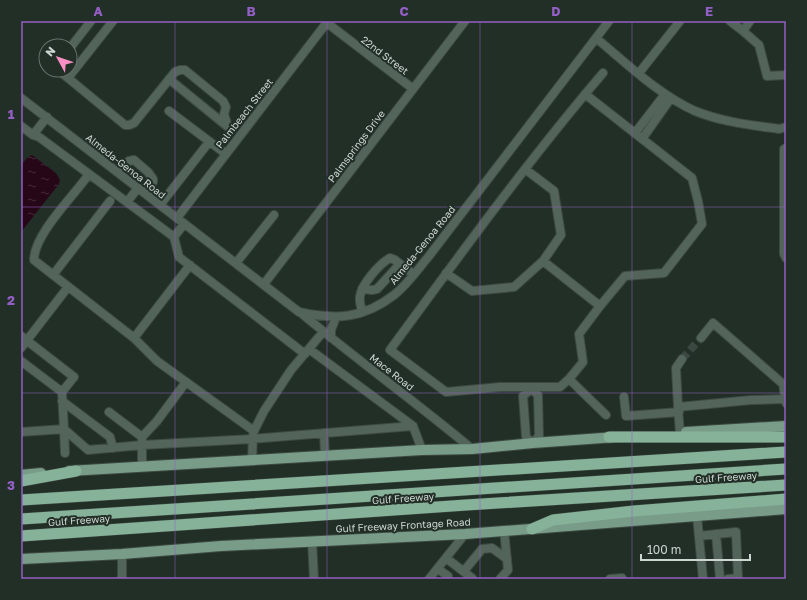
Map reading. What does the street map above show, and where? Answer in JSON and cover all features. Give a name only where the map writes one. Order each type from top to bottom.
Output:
[{"type":"highway","points":[[609,437],[786,437]]},
{"type":"highway","points":[[21,500],[786,452]]},
{"type":"highway","name":"Gulf Freeway","points":[[21,518],[786,469]]},
{"type":"highway","points":[[21,481],[76,471]]},
{"type":"highway","name":"Gulf Freeway","points":[[21,536],[466,505],[786,485]]},
{"type":"highway","points":[[532,528],[553,520],[634,511],[786,499]]},
{"type":"main road","points":[[21,474],[422,450],[472,449],[609,437],[786,426]]},
{"type":"main road","name":"Gulf Freeway Frontage Road","points":[[21,559],[122,554],[221,546],[465,534],[786,509]]},
{"type":"street","points":[[77,38],[90,21]]},
{"type":"street","points":[[78,65],[113,21]]},
{"type":"street","name":"Palmsprings Drive","points":[[264,284],[412,88],[465,21]]},
{"type":"street","name":"Almeda-Genoa Road","points":[[21,99],[299,312],[319,316],[336,317],[362,312],[378,306],[395,294],[429,256],[610,21]]},
{"type":"street","points":[[639,73],[680,21]]},
{"type":"street","points":[[730,21],[759,46],[767,76],[786,75]]},
{"type":"street","points":[[743,31],[750,21]]},
{"type":"street","name":"22nd Street","points":[[328,22],[412,88]]},
{"type":"street","name":"Palmbeach Street","points":[[177,218],[328,22]]},
{"type":"street","points":[[596,38],[668,96],[695,111],[735,123],[779,129],[786,127]]},
{"type":"street","points":[[68,78],[126,125],[134,123],[175,72],[185,70],[223,101],[226,107],[224,114],[228,127]]},
{"type":"street","points":[[585,94],[692,178],[702,224],[664,273],[625,276],[579,334],[583,362],[569,380],[560,388],[500,387],[446,392],[390,350],[525,169],[585,94],[603,73]]},
{"type":"street","points":[[169,79],[239,137]]},
{"type":"street","points":[[635,133],[668,96]]},
{"type":"street","points":[[642,139],[668,96]]},
{"type":"street","points":[[169,111],[226,154]]},
{"type":"street","points":[[33,134],[47,118]]},
{"type":"street","points":[[21,126],[39,137],[174,237],[179,257],[307,352],[413,426],[422,450]]},
{"type":"street","points":[[160,205],[209,142]]},
{"type":"street","points":[[786,148],[784,149],[784,254],[786,258]]},
{"type":"street","points":[[117,172],[129,161],[134,160],[148,172],[153,179],[153,182],[127,202]]},
{"type":"street","points":[[446,273],[472,291],[514,287],[543,261],[561,235],[554,191],[525,169]]},
{"type":"street","points":[[89,174],[44,231],[37,245],[34,260],[134,338],[157,361],[253,435]]},
{"type":"street","points":[[53,275],[110,202]]},
{"type":"street","points":[[236,263],[274,215]]},
{"type":"street","points":[[174,237],[184,224]]},
{"type":"street","points":[[362,312],[359,298],[362,289],[382,263],[390,258],[413,274]]},
{"type":"street","points":[[543,261],[600,306]]},
{"type":"street","points":[[362,289],[377,289],[400,264]]},
{"type":"street","points":[[134,338],[190,265]]},
{"type":"street","points":[[21,348],[24,338],[68,287]]},
{"type":"street","name":"Mace Road","points":[[299,312],[472,449]]},
{"type":"street","points":[[331,338],[331,330],[336,317]]},
{"type":"street","points":[[701,338],[713,323],[783,384],[786,403]]},
{"type":"street","points":[[252,460],[253,435],[264,411],[291,370],[323,332]]},
{"type":"street","points":[[24,338],[74,377],[62,397],[65,453]]},
{"type":"street","points":[[680,433],[676,368],[682,359]]},
{"type":"street","points":[[21,361],[110,437],[113,448]]},
{"type":"street","points":[[569,380],[606,415]]},
{"type":"street","points":[[142,467],[142,441],[186,382]]},
{"type":"street","points":[[531,388],[538,395],[539,436],[534,443],[526,437],[524,416],[523,396],[531,388]]},
{"type":"street","points":[[624,397],[626,416],[751,400],[786,399]]},
{"type":"street","points":[[108,412],[142,441]]},
{"type":"street","points":[[21,432],[64,429],[88,450],[113,448],[142,441],[324,433],[413,426]]},
{"type":"street","points":[[324,433],[325,456]]},
{"type":"street","points":[[697,516],[703,579]]},
{"type":"street","points":[[500,579],[508,570],[504,530]]},
{"type":"street","points":[[699,536],[736,532],[738,578],[728,579]]},
{"type":"street","points":[[429,579],[465,534]]},
{"type":"street","points":[[716,534],[720,579]]},
{"type":"street","points":[[312,541],[314,579]]},
{"type":"street","points":[[464,571],[482,549],[492,548],[507,559]]},
{"type":"street","points":[[122,554],[122,579]]},
{"type":"street","points":[[446,558],[472,578]]},
{"type":"street","points":[[438,569],[448,576]]},
{"type":"street","points":[[610,579],[622,578]]},
{"type":"water","points":[[32,155],[56,173],[60,180],[59,184],[21,232],[21,165],[28,157]]},
{"type":"tunnel","points":[[682,359],[701,338]]}]
